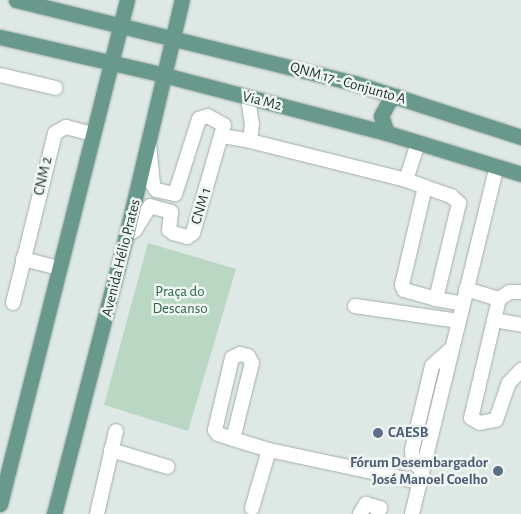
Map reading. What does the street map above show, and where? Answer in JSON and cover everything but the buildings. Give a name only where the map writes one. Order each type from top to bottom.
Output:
[{"type":"main road","points":[[16,0],[174,37]]},
{"type":"main road","points":[[0,504],[4,464],[60,268],[126,0]]},
{"type":"main road","name":"Avenida Hélio Prates","points":[[54,514],[149,144],[182,0]]},
{"type":"main road","name":"Via M2","points":[[0,37],[164,75],[387,133],[521,174]]},
{"type":"main road","name":"QNM 17 - Conjunto A","points":[[174,37],[397,96],[521,137]]},
{"type":"main road","points":[[387,133],[381,116],[389,101],[397,96]]},
{"type":"street","points":[[0,75],[56,88]]},
{"type":"street","points":[[248,97],[252,109],[250,141]]},
{"type":"street","name":"CNM 1","points":[[126,236],[135,230],[150,206],[171,212],[169,230],[182,236],[191,235],[223,136],[224,125],[218,118],[208,116],[199,119],[175,194],[156,190],[153,185],[149,144]]},
{"type":"street","name":"CNM 2","points":[[13,303],[55,133],[66,127],[93,134]]},
{"type":"street","points":[[223,136],[406,180],[451,196],[459,202],[460,208],[436,299]]},
{"type":"street","points":[[406,180],[418,143]]},
{"type":"street","points":[[412,514],[497,166]]},
{"type":"street","points":[[425,187],[402,285],[404,290],[463,304]]},
{"type":"street","points":[[171,212],[175,194]]},
{"type":"street","points":[[23,259],[60,268]]},
{"type":"street","points":[[466,289],[499,299]]},
{"type":"street","points":[[521,292],[510,292],[499,299],[470,418],[480,423],[496,420],[509,383],[521,370]]},
{"type":"street","points":[[355,306],[459,321]]},
{"type":"street","points":[[494,320],[521,325]]},
{"type":"street","points":[[233,439],[252,364],[248,356],[240,354],[232,358],[215,430],[233,439],[269,450],[420,477]]},
{"type":"street","points":[[97,514],[116,431]]},
{"type":"street","points":[[111,450],[168,467]]},
{"type":"street","points":[[252,508],[269,450]]},
{"type":"street","points":[[360,514],[364,504],[379,511]]},
{"type":"green space","name":"Praça do Descanso","points":[[148,243],[236,269],[188,431],[104,405]]},
{"type":"place","name":"CAESB","points":[[378,433]]},
{"type":"place","name":"Fórum Desembargador José Manoel Coelho","points":[[498,471]]}]
